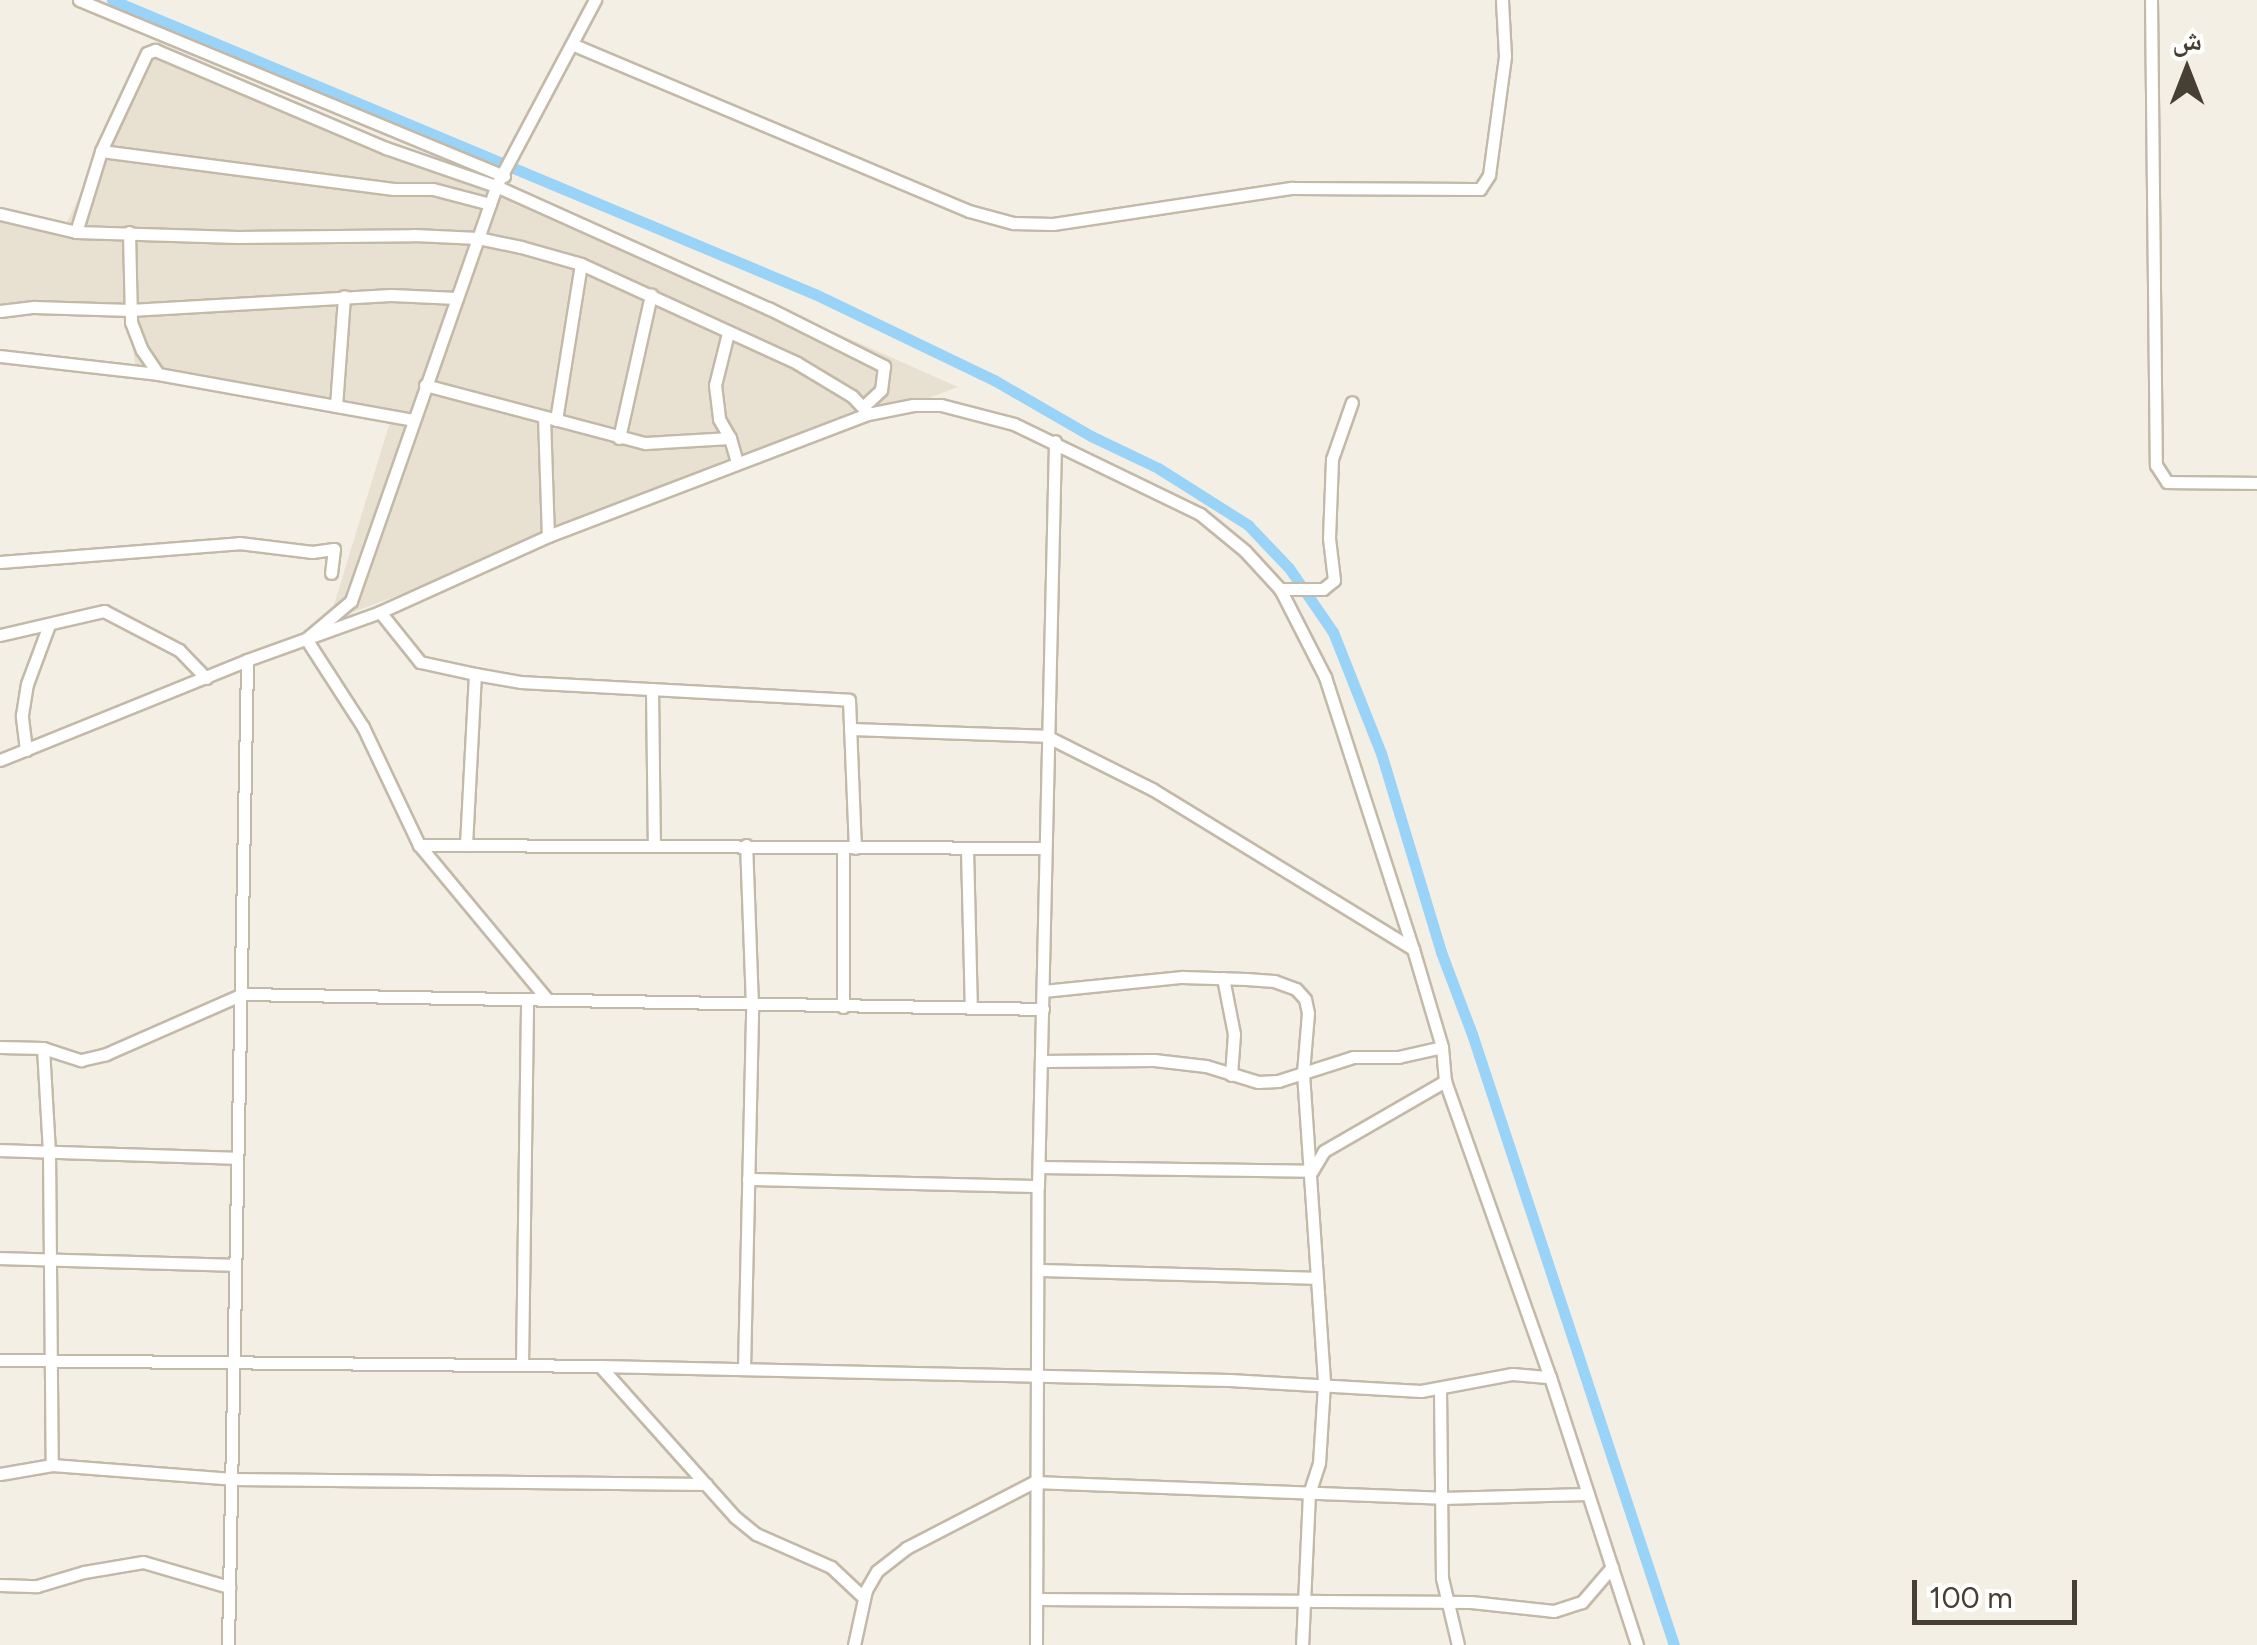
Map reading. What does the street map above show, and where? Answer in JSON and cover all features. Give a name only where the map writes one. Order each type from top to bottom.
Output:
[{"type":"street","points":[[79,0],[500,181],[884,366],[882,390],[866,410]]},
{"type":"street","points":[[306,639],[351,601],[490,204],[595,0]]},
{"type":"street","points":[[574,44],[969,211],[1013,223],[1053,224],[1292,188],[1480,190],[1490,175],[1506,56],[1502,0]]},
{"type":"street","points":[[2151,0],[2156,466],[2167,482],[2257,483]]},
{"type":"street","points":[[76,232],[102,150],[147,54],[155,50],[386,148],[500,181]]},
{"type":"street","points":[[102,150],[394,190],[433,190],[490,204]]},
{"type":"street","points":[[0,214],[76,232],[478,238],[581,264],[651,295],[797,363],[866,410]]},
{"type":"street","points":[[129,232],[134,334],[158,374]]},
{"type":"street","points":[[548,536],[550,418],[581,264]]},
{"type":"street","points":[[619,438],[651,295]]},
{"type":"street","points":[[0,311],[34,307],[130,310],[344,296],[457,298]]},
{"type":"street","points":[[336,406],[344,296]]},
{"type":"street","points":[[728,332],[715,386],[718,419],[730,438],[737,463]]},
{"type":"street","points":[[0,356],[158,374],[413,420]]},
{"type":"street","points":[[425,386],[619,438],[668,444],[730,438]]},
{"type":"street","points":[[1280,590],[1323,588],[1334,580],[1329,538],[1332,459],[1352,402]]},
{"type":"street","points":[[0,760],[247,660],[380,612],[548,536],[866,410],[941,406],[1014,424],[1200,514],[1245,550],[1280,590],[1326,677],[1413,949],[1442,1048],[1445,1080],[1550,1376],[1636,1645]]},
{"type":"street","points":[[1036,1645],[1038,1186],[1055,441]]},
{"type":"street","points":[[0,562],[238,543],[312,552],[334,550],[331,572]]},
{"type":"street","points":[[380,612],[420,662],[474,674],[521,682],[849,700],[844,1006]]},
{"type":"street","points":[[0,636],[92,613],[115,614],[179,650],[206,678]]},
{"type":"street","points":[[26,750],[22,714],[27,684],[49,626]]},
{"type":"street","points":[[306,639],[363,728],[419,845],[547,999]]},
{"type":"street","points":[[228,1645],[247,660]]},
{"type":"street","points":[[466,845],[474,674]]},
{"type":"street","points":[[652,689],[654,844]]},
{"type":"street","points":[[850,729],[1046,736],[1152,789],[1413,949]]},
{"type":"street","points":[[419,845],[1044,848]]},
{"type":"street","points":[[744,1369],[752,1006],[746,845]]},
{"type":"street","points":[[966,849],[971,1008]]},
{"type":"street","points":[[1043,990],[1223,978],[1274,980],[1296,988],[1305,999],[1308,1013],[1303,1072],[1324,1384],[1319,1463],[1309,1494],[1302,1645]]},
{"type":"street","points":[[1223,978],[1234,1034],[1231,1075]]},
{"type":"street","points":[[0,1047],[43,1048],[81,1060],[106,1054],[242,994],[752,1006],[1043,1008]]},
{"type":"street","points":[[522,1365],[527,999]]},
{"type":"street","points":[[43,1048],[52,1465]]},
{"type":"street","points":[[1042,1060],[1154,1060],[1278,1081],[1353,1057],[1398,1057],[1442,1048]]},
{"type":"street","points":[[1312,1171],[1324,1150],[1445,1080]]},
{"type":"street","points":[[0,1150],[236,1158]]},
{"type":"street","points":[[1039,1168],[1312,1171]]},
{"type":"street","points":[[748,1180],[1038,1186]]},
{"type":"street","points":[[0,1258],[234,1265]]},
{"type":"street","points":[[1038,1270],[1316,1278]]},
{"type":"street","points":[[0,1360],[600,1366],[1440,1388],[1512,1374],[1550,1376]]},
{"type":"street","points":[[600,1366],[756,1534],[832,1567],[864,1598]]},
{"type":"street","points":[[1440,1388],[1442,1578],[1458,1645]]},
{"type":"street","points":[[0,1474],[52,1465],[232,1478],[706,1484]]},
{"type":"street","points":[[854,1645],[864,1598],[877,1571],[906,1548],[1034,1482],[1442,1498],[1588,1494]]},
{"type":"street","points":[[0,1585],[37,1586],[84,1572],[144,1562],[229,1587]]},
{"type":"street","points":[[1037,1599],[1306,1598],[1568,1608],[1582,1602],[1612,1567]]},
{"type":"shaded area","points":[[149,51],[503,185],[958,387],[329,621],[394,409],[136,370],[127,310],[0,314],[0,212],[60,237]]},
{"type":"waterway","points":[[112,0],[815,294],[994,380],[1091,436],[1158,468],[1248,525],[1289,568],[1333,632],[1381,753],[1441,952],[1472,1034],[1674,1645]]}]
